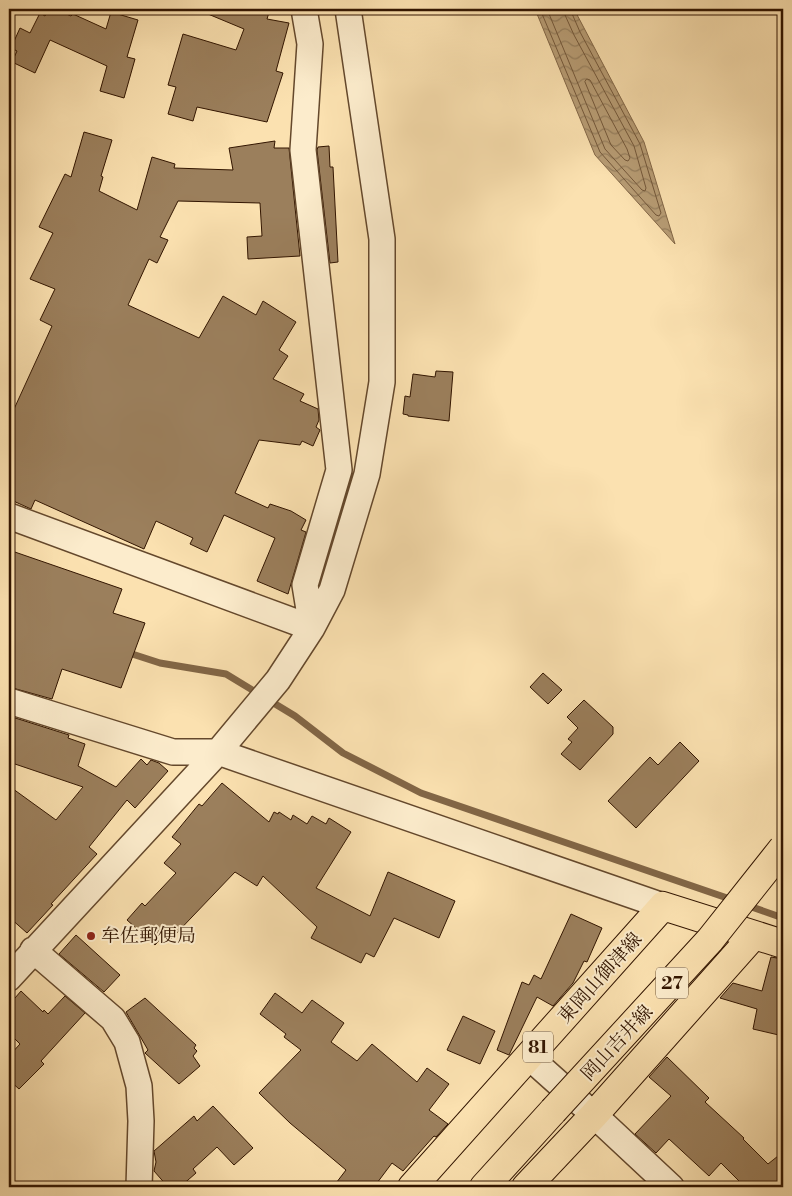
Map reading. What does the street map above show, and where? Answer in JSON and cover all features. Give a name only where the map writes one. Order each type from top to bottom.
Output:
[{"type":"main road","name":"岡山吉井線","points":[[484,1187],[710,940],[783,848]]},
{"type":"main road","points":[[663,906],[783,944]]},
{"type":"main road","name":"東岡山御津線","points":[[412,1187],[663,906]]},
{"type":"main road","points":[[526,1187],[594,1115],[754,935]]},
{"type":"street","points":[[304,9],[310,44],[303,150],[339,470],[305,585],[312,628]]},
{"type":"street","points":[[9,978],[237,730],[278,680],[312,628],[332,590],[367,474],[382,382],[382,239],[348,9]]},
{"type":"street","points":[[9,516],[312,628]]},
{"type":"street","points":[[9,700],[173,752],[218,752],[663,906]]},
{"type":"street","points":[[33,950],[112,1019],[127,1042],[139,1086],[141,1121],[139,1187]]},
{"type":"street","points":[[529,1057],[672,1187]]},
{"type":"water","points":[[535,9],[574,9],[644,142],[675,244],[595,155]]},
{"type":"building","points":[[49,9],[55,9],[71,16],[73,14],[106,29],[111,12],[138,20],[127,57],[135,59],[124,98],[100,91],[107,66],[50,40],[35,73],[12,62],[17,51],[11,48],[20,28],[30,33],[40,13],[45,16]]},
{"type":"building","points":[[196,9],[270,9],[267,19],[289,23],[276,71],[283,73],[267,122],[197,107],[193,121],[168,114],[176,87],[168,85],[183,34],[236,50],[244,29]]},
{"type":"building","points":[[84,132],[112,140],[101,176],[103,177],[99,191],[137,210],[152,157],[175,164],[174,168],[233,170],[229,148],[275,141],[274,148],[289,148],[300,256],[248,259],[247,237],[262,236],[260,203],[178,201],[160,237],[168,240],[157,263],[149,259],[128,305],[199,338],[223,296],[256,315],[263,301],[296,322],[279,350],[288,356],[273,379],[304,394],[300,401],[318,409],[319,420],[316,427],[320,430],[313,446],[302,441],[300,445],[259,440],[235,493],[268,508],[270,504],[291,511],[306,520],[301,530],[306,532],[288,594],[257,581],[275,538],[224,515],[207,552],[190,544],[193,538],[156,521],[144,549],[35,500],[31,509],[9,499],[9,420],[52,326],[40,320],[55,289],[30,279],[53,233],[39,227],[65,174],[71,177]]},
{"type":"building","points":[[329,146],[330,167],[333,167],[338,262],[330,263],[317,150],[318,147]]},
{"type":"building","points":[[436,371],[453,372],[449,421],[403,414],[405,396],[410,397],[413,374],[435,377]]},
{"type":"building","points":[[9,550],[122,589],[113,613],[145,623],[121,688],[62,669],[52,699],[9,687]]},
{"type":"building","points":[[543,673],[562,690],[548,704],[530,687]]},
{"type":"building","points":[[584,700],[613,727],[613,734],[580,770],[561,754],[572,742],[568,739],[578,728],[567,717]]},
{"type":"building","points":[[9,716],[69,735],[68,738],[85,744],[78,766],[116,787],[141,759],[147,765],[151,760],[159,763],[168,771],[135,808],[127,800],[89,847],[97,854],[27,933],[9,917],[9,786],[56,820],[83,787],[9,762]]},
{"type":"building","points":[[680,742],[699,761],[636,828],[608,801],[650,757],[658,765]]},
{"type":"building","points":[[222,783],[269,822],[274,812],[278,814],[279,812],[291,820],[293,815],[307,824],[312,816],[326,824],[329,818],[351,832],[316,888],[370,916],[388,872],[455,901],[439,938],[394,918],[374,957],[366,953],[361,963],[311,938],[317,927],[263,876],[257,886],[235,872],[170,940],[164,935],[155,945],[127,920],[142,903],[145,906],[176,873],[164,863],[181,844],[172,837],[199,804],[202,806]]},
{"type":"building","points":[[571,914],[602,928],[587,962],[584,961],[573,983],[553,1006],[537,997],[509,1055],[497,1050],[522,982],[529,985],[534,975],[541,979]]},
{"type":"building","points":[[76,935],[120,975],[104,992],[59,954]]},
{"type":"building","points":[[771,957],[783,959],[783,1036],[753,1029],[757,1009],[720,998],[733,983],[762,991]]},
{"type":"building","points":[[21,991],[43,1012],[44,1010],[48,1014],[65,996],[85,1013],[41,1061],[44,1064],[19,1089],[9,1080],[9,1056],[20,1044],[9,1033],[9,1005]]},
{"type":"building","points":[[275,993],[302,1013],[312,1000],[344,1023],[331,1042],[357,1061],[372,1044],[417,1082],[427,1068],[449,1084],[429,1110],[448,1124],[436,1137],[434,1136],[403,1171],[392,1163],[374,1187],[333,1187],[346,1170],[290,1123],[259,1093],[301,1050],[284,1037],[286,1034],[260,1014]]},
{"type":"building","points":[[145,998],[196,1045],[194,1048],[197,1051],[193,1056],[200,1066],[179,1084],[145,1053],[148,1050],[126,1012]]},
{"type":"building","points":[[463,1016],[495,1031],[480,1064],[447,1050]]},
{"type":"building","points":[[667,1057],[709,1098],[705,1102],[744,1138],[768,1164],[783,1152],[783,1177],[773,1187],[745,1187],[721,1163],[709,1176],[669,1139],[656,1153],[635,1134],[671,1096],[649,1077]]},
{"type":"building","points":[[213,1106],[253,1148],[234,1165],[217,1147],[193,1169],[196,1173],[180,1187],[168,1187],[154,1171],[156,1162],[154,1151],[194,1116],[197,1121]]},
{"type":"waterway","points":[[126,652],[160,663],[226,674],[295,716],[343,753],[421,793],[733,900]]},
{"type":"waterway","points":[[746,905],[783,918]]},
{"type":"place","name":"牟佐郵便局","points":[[91,936]]}]
